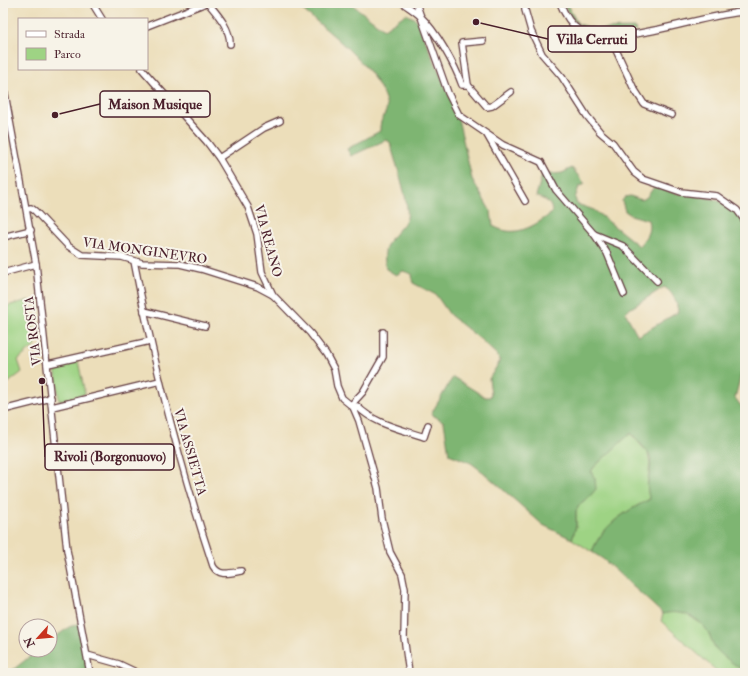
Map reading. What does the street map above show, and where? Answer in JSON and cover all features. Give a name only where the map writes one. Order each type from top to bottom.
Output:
[{"type":"street","points":[[92,3],[101,18]]},
{"type":"street","points":[[148,26],[207,3],[225,25],[230,35],[230,44]]},
{"type":"street","points":[[402,3],[420,16],[457,69],[462,85],[468,85]]},
{"type":"street","points":[[416,3],[448,93],[459,114],[503,145],[541,162],[556,190],[594,234],[608,253],[624,294]]},
{"type":"street","points":[[526,3],[525,10],[531,30],[542,54],[562,77],[587,116],[600,132],[613,142],[634,172],[643,179],[681,192],[717,196],[737,210],[745,221]]},
{"type":"street","points":[[560,3],[571,23],[580,30],[610,37],[650,31],[745,12]]},
{"type":"street","points":[[610,37],[633,87],[644,104],[672,115]]},
{"type":"street","points":[[483,41],[462,43],[468,85],[487,107],[492,106],[511,92]]},
{"type":"street","name":"VIA REANO","points":[[143,70],[207,142],[248,207],[257,234],[262,272],[273,295],[310,333],[326,354],[334,369],[337,386],[342,398],[352,406],[357,406],[364,414],[379,422],[424,437],[428,425]]},
{"type":"street","name":"VIA ROSTA","points":[[3,83],[36,264],[67,550],[90,673]]},
{"type":"street","points":[[218,158],[264,128],[280,121]]},
{"type":"street","points":[[485,133],[525,201]]},
{"type":"street","name":"VIA MONGINEVRO","points":[[27,209],[31,208],[35,210],[77,252],[87,256],[122,257],[142,263],[180,264],[258,287],[273,295]]},
{"type":"street","points":[[3,237],[30,230]]},
{"type":"street","points":[[594,234],[623,246],[656,281]]},
{"type":"street","name":"VIA ASSIETTA","points":[[134,261],[150,341],[160,381],[182,463],[213,566],[216,572],[222,574],[241,571]]},
{"type":"street","points":[[3,273],[36,264]]},
{"type":"street","points":[[144,311],[205,326]]},
{"type":"street","points":[[384,332],[383,357],[363,392],[352,406],[359,421],[378,488],[382,519],[390,552],[402,574],[405,589],[404,637],[409,673]]},
{"type":"street","points":[[48,364],[150,341]]},
{"type":"street","points":[[52,407],[160,381]]},
{"type":"street","points":[[3,410],[51,398]]},
{"type":"street","points":[[87,655],[119,664],[138,673]]},
{"type":"green space","points":[[294,3],[350,3],[384,29],[406,14],[416,19],[457,114],[472,179],[491,212],[493,226],[501,230],[517,231],[524,229],[552,213],[551,206],[545,200],[536,196],[542,175],[562,173],[572,168],[585,184],[579,187],[575,198],[577,204],[594,210],[639,246],[646,237],[649,228],[648,220],[631,215],[625,211],[622,201],[625,197],[630,196],[642,200],[647,197],[654,187],[674,193],[718,200],[731,209],[745,225],[745,371],[742,371],[735,398],[745,411],[745,672],[716,649],[708,632],[700,622],[694,618],[682,614],[663,614],[603,559],[592,552],[602,534],[615,520],[650,499],[647,488],[651,464],[650,458],[646,450],[631,433],[594,467],[591,472],[595,479],[596,489],[580,504],[576,511],[576,526],[572,539],[543,525],[471,463],[449,454],[444,422],[431,414],[453,377],[485,397],[490,397],[489,379],[500,361],[497,355],[480,339],[450,315],[436,295],[413,283],[412,274],[403,271],[396,275],[386,269],[385,251],[387,246],[407,218],[404,191],[390,142],[386,140],[351,156],[347,149],[380,131],[381,122],[387,107],[386,103],[381,90],[361,62],[348,48]],"holes":[[[664,287],[674,298],[678,312],[638,336],[625,312]]]},
{"type":"green space","points":[[563,3],[566,3],[577,23],[570,15]]},
{"type":"green space","points":[[578,24],[597,29],[635,28],[636,31],[612,33],[601,33],[584,29]]},
{"type":"green space","points":[[29,300],[36,345],[18,360],[22,372],[3,387],[3,307]]},
{"type":"green space","points":[[78,361],[85,394],[59,401],[55,366]]},
{"type":"green space","points":[[630,433],[648,453],[650,464],[648,480],[650,499],[615,520],[602,534],[592,552],[572,539],[576,526],[576,511],[580,504],[591,495],[595,479],[591,472],[594,467]]},
{"type":"green space","points":[[672,611],[687,614],[700,623],[708,631],[715,648],[745,673],[719,673],[661,621],[663,614]]},
{"type":"green space","points":[[81,623],[88,673],[9,673],[28,658],[58,658],[58,635],[69,627]]},
{"type":"place","name":"Villa Cerruti","points":[[476,22]]},
{"type":"place","name":"Maison Musique","points":[[55,115]]},
{"type":"place","name":"Rivoli (Borgonuovo)","points":[[42,381]]}]
